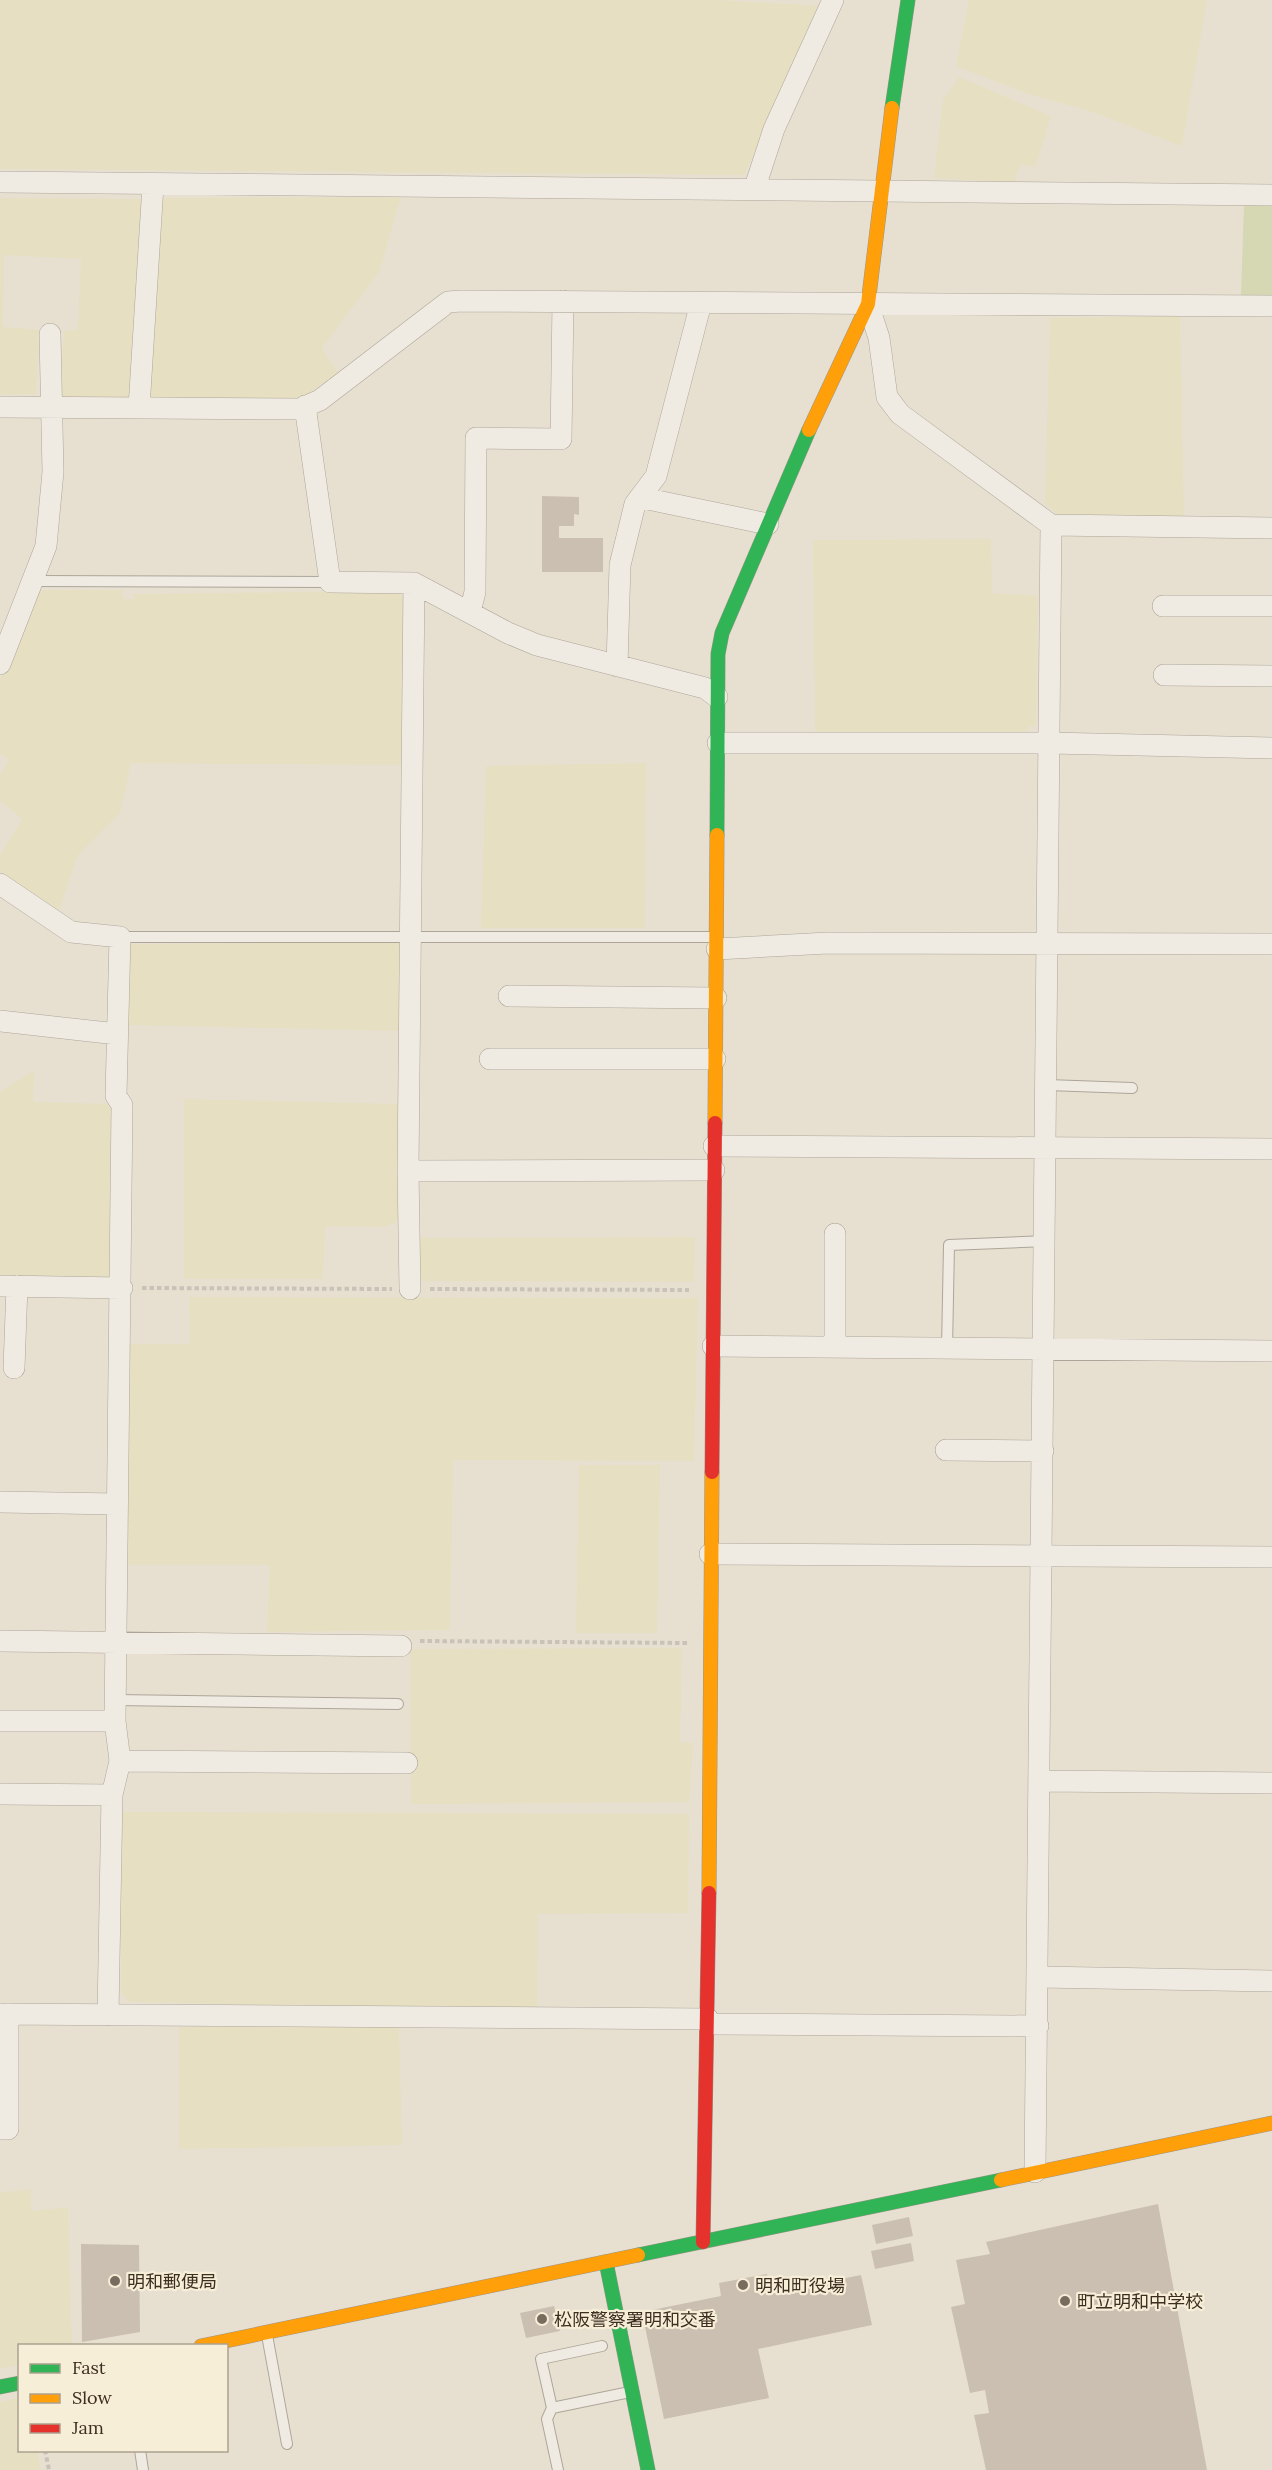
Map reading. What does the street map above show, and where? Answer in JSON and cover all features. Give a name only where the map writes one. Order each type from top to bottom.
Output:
[{"type":"street","points":[[754,190],[774,129],[833,0]]},
{"type":"street","points":[[703,2242],[708,2021],[718,654],[722,633],[768,524],[826,391],[868,304],[874,269],[880,190],[908,0]]},
{"type":"street","points":[[0,182],[1272,195]]},
{"type":"street","points":[[139,408],[153,185]]},
{"type":"street","points":[[470,612],[475,592],[476,438],[561,439],[563,301]]},
{"type":"street","points":[[0,406],[300,409],[320,400],[448,302],[1272,306]]},
{"type":"street","points":[[617,666],[620,565],[635,504],[643,498],[656,476],[701,303]]},
{"type":"street","points":[[868,304],[879,338],[887,397],[900,414],[1052,525],[1272,528]]},
{"type":"street","points":[[0,664],[46,546],[53,472],[50,334]]},
{"type":"street","points":[[306,406],[330,582],[414,583],[537,645],[705,688],[717,697]]},
{"type":"street","points":[[643,498],[768,524]]},
{"type":"street","points":[[1035,2172],[1041,1781],[1052,525]]},
{"type":"street","points":[[410,1289],[408,1171],[414,583]]},
{"type":"street","points":[[1163,606],[1272,606]]},
{"type":"street","points":[[1164,675],[1272,676]]},
{"type":"street","points":[[718,743],[1050,743],[1272,748]]},
{"type":"street","points":[[0,884],[71,932],[120,937],[116,1096],[122,1104],[122,1288],[116,1504],[118,1644],[115,1721],[120,1761],[112,1795],[108,2015]]},
{"type":"street","points":[[717,943],[1272,944]]},
{"type":"street","points":[[509,996],[716,998]]},
{"type":"street","points":[[0,1023],[117,1034]]},
{"type":"street","points":[[490,1059],[715,1059]]},
{"type":"street","points":[[714,1146],[1272,1149]]},
{"type":"street","points":[[408,1171],[714,1170]]},
{"type":"street","points":[[835,1234],[835,1347]]},
{"type":"street","points":[[14,1368],[9,1286],[122,1288]]},
{"type":"street","points":[[713,1346],[1272,1351]]},
{"type":"street","points":[[946,1450],[1043,1451]]},
{"type":"street","points":[[0,1502],[116,1504]]},
{"type":"street","points":[[711,1554],[1272,1557]]},
{"type":"street","points":[[0,1641],[401,1646]]},
{"type":"street","points":[[0,1721],[115,1721]]},
{"type":"street","points":[[120,1761],[407,1763]]},
{"type":"street","points":[[1041,1781],[1272,1783]]},
{"type":"street","points":[[0,1794],[112,1795]]},
{"type":"street","points":[[1038,1977],[1272,1981]]},
{"type":"street","points":[[0,2129],[8,2129],[4,2014],[1038,2026]]},
{"type":"street","points":[[210,2344],[1272,2123]]},
{"type":"street","points":[[606,2262],[648,2470]]},
{"type":"street","points":[[0,2387],[18,2383]]},
{"type":"lane","points":[[33,581],[330,582]]},
{"type":"lane","points":[[120,937],[412,935],[717,943]]},
{"type":"lane","points":[[1047,1085],[1132,1088]]},
{"type":"lane","points":[[947,1349],[949,1245],[1046,1241]]},
{"type":"lane","points":[[116,1700],[398,1704]]},
{"type":"lane","points":[[266,2332],[287,2444]]},
{"type":"lane","points":[[558,2470],[547,2418],[552,2408],[541,2359],[602,2346]]},
{"type":"lane","points":[[552,2408],[632,2392]]},
{"type":"lane","points":[[140,2452],[144,2470]]},
{"type":"path","points":[[401,1646],[411,1641],[710,1644]]},
{"type":"path","points":[[45,2452],[49,2470]]},
{"type":"shaded area","points":[[0,0],[718,0],[820,6],[744,175],[0,169]]},
{"type":"shaded area","points":[[969,0],[1207,0],[1182,146],[1087,110],[1028,94],[956,66]]},
{"type":"shaded area","points":[[959,77],[1051,116],[1036,166],[1020,165],[1014,183],[934,178],[943,100]]},
{"type":"shaded area","points":[[401,197],[379,272],[322,348],[338,373],[301,398],[150,399],[163,198]]},
{"type":"shaded area","points":[[0,198],[145,199],[133,392],[125,399],[60,398],[64,331],[78,330],[81,259],[4,255],[3,327],[39,330],[36,394],[0,395]]},
{"type":"shaded area","points":[[1180,316],[1184,518],[1059,516],[1045,503],[1050,318]]},
{"type":"shaded area","points":[[991,539],[992,593],[1038,596],[1036,726],[1029,726],[1027,733],[815,732],[813,540]]},
{"type":"shaded area","points":[[40,590],[123,590],[123,599],[134,599],[134,594],[397,591],[405,600],[403,765],[131,763],[120,813],[78,855],[59,910],[0,872],[0,856],[22,819],[0,801],[0,775],[9,759],[0,754],[0,679],[13,656]]},
{"type":"shaded area","points":[[646,763],[645,928],[481,928],[486,766]]},
{"type":"shaded area","points":[[405,942],[400,1031],[128,1025],[129,944]]},
{"type":"shaded area","points":[[34,1071],[33,1102],[111,1104],[109,1278],[0,1275],[0,1092]]},
{"type":"shaded area","points":[[184,1099],[401,1104],[399,1221],[385,1227],[325,1226],[323,1279],[184,1279]]},
{"type":"shaded area","points":[[695,1237],[694,1282],[421,1281],[419,1238]]},
{"type":"shaded area","points":[[189,1297],[698,1298],[694,1461],[453,1460],[450,1630],[267,1632],[270,1565],[124,1565],[127,1344],[190,1344]]},
{"type":"shaded area","points":[[579,1465],[660,1465],[657,1633],[576,1633]]},
{"type":"shaded area","points":[[682,1648],[680,1742],[693,1743],[689,1802],[411,1804],[410,1649]]},
{"type":"shaded area","points":[[122,1812],[689,1814],[688,1913],[538,1914],[537,2010],[130,2002],[121,1993]]},
{"type":"shaded area","points":[[179,2027],[399,2027],[402,2145],[179,2149]]},
{"type":"shaded area","points":[[31,2189],[31,2211],[68,2207],[72,2344],[18,2344],[18,2365],[0,2369],[0,2193]]},
{"type":"shaded area","points":[[18,2398],[18,2452],[37,2452],[41,2470],[0,2470],[0,2402]]},
{"type":"green space","points":[[1244,204],[1272,204],[1272,296],[1241,296]]},
{"type":"building","points":[[542,496],[579,497],[579,515],[574,514],[574,526],[559,526],[559,538],[603,538],[603,572],[542,572]]},
{"type":"building","points":[[1158,2204],[1207,2470],[986,2470],[974,2415],[989,2413],[985,2390],[970,2393],[951,2307],[965,2304],[956,2260],[990,2254],[986,2242]]},
{"type":"building","points":[[909,2217],[913,2236],[876,2244],[872,2225]]},
{"type":"building","points":[[911,2243],[914,2261],[875,2269],[871,2251]]},
{"type":"building","points":[[81,2244],[139,2245],[140,2332],[82,2342]]},
{"type":"building","points":[[767,2274],[771,2293],[861,2275],[872,2325],[758,2349],[769,2398],[664,2419],[642,2312],[721,2296],[719,2283]]},
{"type":"building","points":[[554,2306],[560,2331],[526,2338],[520,2313]]},
{"type":"traffic: fast","points":[[892,108],[908,0]]},
{"type":"traffic: fast","points":[[717,835],[718,654],[722,633],[809,430]]},
{"type":"traffic: fast","points":[[638,2255],[1001,2180]]},
{"type":"traffic: fast","points":[[606,2262],[648,2470]]},
{"type":"traffic: fast","points":[[0,2387],[18,2383]]},
{"type":"traffic: slow","points":[[809,430],[868,304],[892,108]]},
{"type":"traffic: slow","points":[[715,1123],[717,835]]},
{"type":"traffic: slow","points":[[709,1893],[712,1472]]},
{"type":"traffic: slow","points":[[1001,2180],[1272,2123]]},
{"type":"traffic: slow","points":[[211,2344],[638,2255]]},
{"type":"traffic: jam","points":[[712,1472],[715,1123]]},
{"type":"traffic: jam","points":[[703,2242],[709,1893]]},
{"type":"place","name":"明和郵便局","points":[[115,2281]]},
{"type":"place","name":"明和町役場","points":[[743,2285]]},
{"type":"place","name":"町立明和中学校","points":[[1065,2301]]},
{"type":"place","name":"松阪警察署明和交番","points":[[542,2319]]}]
